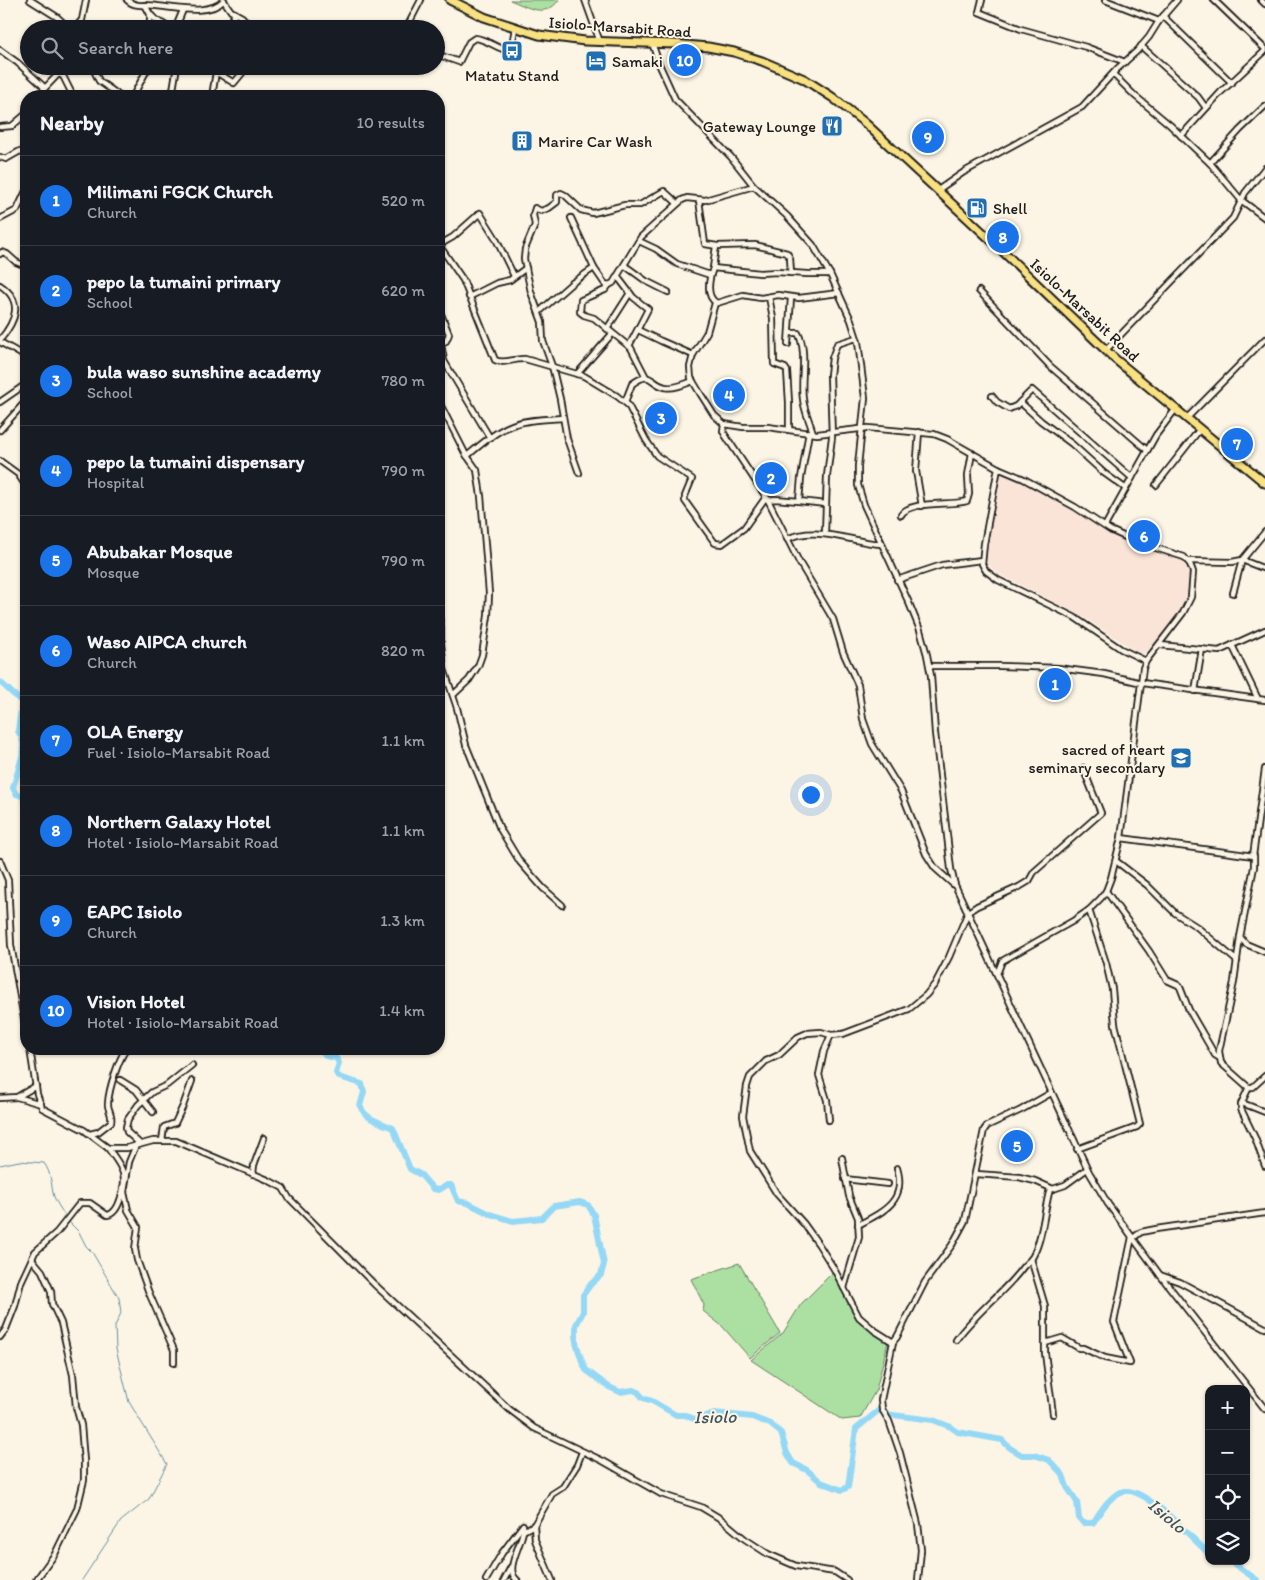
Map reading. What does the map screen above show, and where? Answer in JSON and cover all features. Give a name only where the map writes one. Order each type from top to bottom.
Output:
[{"type":"highway","name":"Isiolo-Marsabit Road","points":[[450,0],[484,17],[515,28],[563,39],[685,44],[724,50],[762,61],[797,76],[854,113],[1106,350],[1175,410],[1265,483]]},
{"type":"street","points":[[30,0],[59,20]]},
{"type":"street","points":[[82,20],[86,0]]},
{"type":"street","points":[[127,0],[136,5],[194,11],[220,5],[224,0],[231,11],[245,20]]},
{"type":"street","points":[[411,20],[421,0]]},
{"type":"street","points":[[585,0],[600,42]]},
{"type":"street","points":[[982,0],[979,12],[1021,29],[1086,47],[1125,62]]},
{"type":"street","points":[[1104,0],[1159,21]]},
{"type":"street","points":[[938,190],[964,172],[1082,107],[1149,37],[1159,21],[1177,0]]},
{"type":"street","points":[[1180,136],[1265,50],[1214,0]]},
{"type":"street","points":[[1261,0],[1265,4]]},
{"type":"street","points":[[145,5],[150,14],[157,20]]},
{"type":"street","points":[[179,20],[183,10]]},
{"type":"street","points":[[232,20],[235,13]]},
{"type":"street","points":[[150,14],[150,20]]},
{"type":"street","points":[[1163,16],[1232,83]]},
{"type":"street","points":[[445,57],[459,62],[469,42],[475,38],[483,39],[500,49],[511,51],[515,28]]},
{"type":"street","points":[[652,43],[675,100],[728,153],[754,186],[813,245],[830,274],[847,310],[856,338],[864,388],[865,407],[858,466],[858,485],[864,505],[920,630],[930,666],[934,733],[951,869],[955,886],[1087,1169],[1108,1204],[1132,1238],[1265,1409]]},
{"type":"street","points":[[1141,46],[1198,97],[1206,108]]},
{"type":"street","points":[[0,50],[20,65]]},
{"type":"street","points":[[1113,74],[1210,164],[1241,200],[1265,218]]},
{"type":"street","points":[[30,75],[44,88],[57,75]]},
{"type":"street","points":[[62,75],[70,90]]},
{"type":"street","points":[[96,75],[99,81],[112,90]]},
{"type":"street","points":[[136,90],[144,75]]},
{"type":"street","points":[[173,90],[175,75]]},
{"type":"street","points":[[213,90],[216,75]]},
{"type":"street","points":[[221,75],[234,83],[241,75]]},
{"type":"street","points":[[1210,164],[1240,130],[1265,106]]},
{"type":"street","points":[[0,127],[12,126],[20,119]]},
{"type":"street","points":[[0,157],[6,158],[20,152]]},
{"type":"street","points":[[1106,350],[1233,218],[1247,189],[1265,168]]},
{"type":"street","points":[[646,377],[629,346],[593,317],[582,314],[580,309],[581,301],[605,290],[613,283],[638,240],[684,198],[705,200],[754,186]]},
{"type":"street","points":[[579,473],[567,439],[552,366],[543,341],[543,325],[531,292],[526,268],[524,253],[535,225],[535,208],[543,211],[555,205],[558,200],[557,195],[560,194],[565,195],[581,210],[593,213],[625,205],[639,206],[664,191],[677,203]]},
{"type":"street","points":[[699,200],[704,242],[708,245],[716,246],[750,244],[787,253],[790,258],[791,273]]},
{"type":"street","points":[[0,219],[17,210],[20,204]]},
{"type":"street","points":[[445,242],[453,237],[480,213],[495,237],[514,276]]},
{"type":"street","points":[[570,218],[594,268],[604,282],[609,285]]},
{"type":"street","points":[[638,240],[656,249],[677,264],[710,275]]},
{"type":"street","points":[[715,303],[709,296],[710,275],[713,268],[716,246]]},
{"type":"street","points":[[1,251],[10,255],[20,264]]},
{"type":"street","points":[[445,254],[460,276],[494,360],[502,363],[522,359],[577,374],[595,382],[625,402],[631,409],[646,440],[657,456],[692,478],[685,501],[715,543],[722,544],[739,532],[767,499],[775,498],[826,504]]},
{"type":"street","points":[[624,265],[646,281],[668,292]]},
{"type":"street","points":[[469,298],[497,283],[508,281],[526,268]]},
{"type":"street","points":[[539,312],[572,283],[594,268]]},
{"type":"street","points":[[713,268],[760,273],[830,274]]},
{"type":"street","points":[[618,276],[630,293],[648,309],[629,346]]},
{"type":"street","points":[[0,285],[9,291],[15,301],[15,308],[8,331],[0,341],[20,353]]},
{"type":"street","points":[[980,291],[1050,366],[1147,450]]},
{"type":"street","points":[[607,329],[630,293]]},
{"type":"street","points":[[715,303],[740,296],[761,298],[778,295],[792,298],[839,293]]},
{"type":"street","points":[[769,297],[773,318],[774,364],[785,368],[787,371],[789,430]]},
{"type":"street","points":[[788,344],[792,298]]},
{"type":"street","points":[[715,303],[707,332],[693,355],[690,367],[693,381],[714,415],[724,424],[739,427],[768,426],[811,433],[857,430],[862,428],[930,433],[942,437],[998,468],[1024,479],[1075,507],[1110,530],[1127,538],[1176,553],[1188,561],[1232,562],[1242,560],[1265,569]]},
{"type":"street","points":[[445,324],[449,334],[445,341]]},
{"type":"street","points":[[638,330],[693,355]]},
{"type":"street","points":[[789,333],[798,333],[800,337],[803,360],[803,402],[811,433],[801,478],[799,501]]},
{"type":"street","points":[[577,374],[612,334]]},
{"type":"street","points":[[825,534],[832,432],[830,378],[834,353],[838,342],[856,338]]},
{"type":"street","points":[[1186,419],[1265,339]]},
{"type":"street","points":[[445,363],[490,438]]},
{"type":"street","points":[[625,402],[632,384],[646,377],[652,378],[665,387],[674,387],[693,381]]},
{"type":"street","points":[[0,402],[20,388]]},
{"type":"street","points":[[992,396],[1007,409],[1020,402],[1032,390],[1036,392],[1132,478]]},
{"type":"street","points":[[1020,402],[1104,473],[1125,488]]},
{"type":"street","points":[[0,430],[20,409]]},
{"type":"street","points":[[1105,526],[1156,435],[1175,410]]},
{"type":"street","points":[[445,414],[467,456],[477,470],[480,485],[489,606],[478,666],[470,680],[453,695]]},
{"type":"street","points":[[467,456],[490,438],[515,424],[563,418]]},
{"type":"street","points":[[724,424],[723,431],[725,435],[767,499],[833,619],[843,652],[858,685],[863,719],[872,744],[901,791],[926,854],[935,868],[955,886]]},
{"type":"street","points":[[1156,485],[1200,429]]},
{"type":"street","points":[[919,432],[916,471],[922,506]]},
{"type":"street","points":[[901,515],[905,510],[933,503],[961,503],[968,500],[968,475],[972,453]]},
{"type":"street","points":[[0,462],[20,477]]},
{"type":"street","points":[[998,468],[982,560],[986,571],[994,578],[1074,617],[1121,648],[1146,661]]},
{"type":"street","points":[[1233,593],[1242,560],[1265,533]]},
{"type":"street","points":[[788,539],[803,535],[825,534],[881,544]]},
{"type":"street","points":[[898,580],[942,565],[982,560]]},
{"type":"street","points":[[996,974],[1002,961],[1053,934],[1088,910],[1106,891],[1121,838],[1143,668],[1146,661],[1183,613],[1190,597],[1193,576],[1188,561]]},
{"type":"street","points":[[1160,645],[1219,651],[1265,630]]},
{"type":"street","points":[[1232,645],[1258,699]]},
{"type":"street","points":[[1195,691],[1202,650]]},
{"type":"street","points":[[930,666],[1058,668],[1104,674],[1142,683],[1265,700]]},
{"type":"street","points":[[445,672],[466,745],[500,829],[520,862],[543,888],[562,904]]},
{"type":"street","points":[[893,1342],[874,1330],[859,1317],[834,1269],[810,1232],[777,1194],[754,1157],[748,1145],[743,1116],[748,1082],[766,1061],[779,1055],[798,1037],[807,1033],[821,1032],[832,1035],[852,1032],[882,1018],[901,1014],[921,1000],[930,991],[941,974],[968,912],[1027,882],[1034,872],[1101,812],[1083,768]]},
{"type":"street","points":[[1250,1087],[1221,1063],[1220,1050],[1254,867],[1265,769]]},
{"type":"street","points":[[1121,838],[1254,856]]},
{"type":"street","points":[[0,861],[8,880],[11,945],[20,996]]},
{"type":"street","points":[[1116,861],[1147,885],[1175,913],[1197,927],[1237,961]]},
{"type":"street","points":[[1106,891],[1168,980],[1180,987],[1189,1010],[1216,1055],[1220,1058]]},
{"type":"street","points":[[1077,1149],[1137,1127],[1140,1124],[1115,1024],[1112,989],[1106,963],[1088,910]]},
{"type":"street","points":[[1240,937],[1246,944],[1265,952]]},
{"type":"street","points":[[829,1120],[827,1100],[819,1075],[824,1052],[832,1035]]},
{"type":"street","points":[[0,1337],[6,1329],[15,1306],[21,1282],[35,1252],[57,1232],[80,1203],[90,1203],[104,1214],[113,1214],[117,1208],[124,1175],[108,1148],[90,1134],[42,1108],[31,1055]]},
{"type":"street","points":[[90,1134],[98,1132],[111,1122],[112,1115],[107,1104],[118,1064],[123,1055]]},
{"type":"street","points":[[138,1145],[127,1132],[126,1127],[132,1113],[152,1092],[173,1081],[192,1065]]},
{"type":"street","points":[[1265,1076],[1250,1087],[1241,1109],[1255,1138],[1265,1166]]},
{"type":"street","points":[[120,1080],[136,1090],[153,1112]]},
{"type":"street","points":[[162,1141],[164,1127],[175,1123],[184,1106],[192,1081]]},
{"type":"street","points":[[17,1097],[36,1086]]},
{"type":"street","points":[[918,1580],[921,1550],[918,1524],[900,1453],[881,1404],[881,1395],[893,1342],[925,1282],[960,1232],[965,1221],[976,1174],[982,1134],[987,1126],[1051,1093]]},
{"type":"street","points":[[0,1098],[17,1097],[41,1104]]},
{"type":"street","points":[[1242,1103],[1265,1112]]},
{"type":"street","points":[[253,1174],[254,1165],[264,1138]]},
{"type":"street","points":[[108,1148],[127,1148],[153,1141],[176,1141],[283,1188],[289,1198],[374,1284],[516,1414],[544,1434],[615,1467],[661,1494],[701,1507],[721,1519],[757,1548],[776,1558],[796,1566],[835,1572],[847,1580]]},
{"type":"street","points":[[124,1193],[129,1162],[138,1145]]},
{"type":"street","points":[[842,1158],[849,1196],[858,1218],[859,1237],[844,1288]]},
{"type":"street","points":[[858,1225],[881,1213],[893,1203],[899,1191],[900,1177],[897,1168]]},
{"type":"street","points":[[976,1174],[1019,1177],[1044,1185],[1050,1189],[1065,1185],[1087,1169]]},
{"type":"street","points":[[845,1179],[888,1184]]},
{"type":"street","points":[[122,1187],[128,1210],[138,1227],[135,1249],[137,1260],[174,1350],[174,1363]]},
{"type":"street","points":[[956,1340],[964,1329],[1010,1284],[1024,1265],[1032,1259],[1038,1244],[1050,1189]]},
{"type":"street","points":[[1045,1343],[1062,1338],[1079,1348],[1105,1358],[1130,1363],[1114,1322],[1132,1238],[1142,1232],[1156,1229],[1265,1213]]},
{"type":"street","points":[[32,1259],[42,1271],[50,1292],[52,1304],[61,1323],[73,1375],[76,1407],[81,1425],[84,1461],[84,1480],[77,1509],[55,1554],[36,1580]]},
{"type":"street","points":[[1032,1259],[1045,1306],[1047,1378],[1053,1414]]},
{"type":"street","points":[[1160,1275],[1180,1282],[1265,1328]]},
{"type":"street","points":[[523,1531],[534,1524],[552,1494],[562,1487],[576,1466],[582,1452]]},
{"type":"street","points":[[534,1524],[535,1540],[552,1580]]},
{"type":"street","points":[[486,1580],[502,1553],[523,1525],[522,1539],[512,1566],[504,1580]]},
{"type":"street","points":[[512,1566],[512,1575],[517,1580]]},
{"type":"shaded area","points":[[1000,471],[1118,536],[1178,552],[1189,559],[1189,589],[1180,610],[1162,638],[1143,654],[1082,616],[999,574],[985,562],[985,547]]},
{"type":"green space","points":[[510,0],[559,0],[548,9],[536,10]]},
{"type":"green space","points":[[739,1263],[780,1333],[750,1358],[722,1326],[703,1311],[704,1305],[691,1279]]},
{"type":"green space","points":[[833,1272],[853,1312],[888,1342],[876,1390],[860,1418],[842,1420],[751,1360],[783,1333],[801,1304]]},
{"type":"waterway","name":"Isiolo","points":[[0,682],[20,700]]},
{"type":"waterway","name":"Isiolo","points":[[20,716],[18,731],[20,734]]},
{"type":"waterway","name":"Isiolo","points":[[20,764],[13,788],[16,794],[20,795]]},
{"type":"waterway","name":"Isiolo","points":[[325,1055],[336,1058],[339,1063],[336,1073],[339,1077],[362,1084],[364,1092],[360,1106],[363,1111],[374,1120],[393,1128],[410,1169],[421,1175],[433,1189],[439,1190],[447,1185],[451,1185],[458,1201],[468,1203],[490,1214],[513,1221],[542,1218],[554,1206],[580,1202],[588,1205],[594,1215],[604,1264],[601,1275],[583,1295],[583,1312],[576,1325],[576,1343],[586,1370],[609,1387],[620,1392],[633,1390],[638,1392],[643,1398],[676,1415],[685,1415],[696,1420],[714,1413],[752,1417],[770,1424],[781,1433],[787,1453],[793,1463],[807,1470],[821,1482],[842,1490],[848,1487],[856,1429],[879,1410],[885,1414],[933,1420],[958,1432],[1002,1440],[1010,1448],[1022,1455],[1034,1455],[1049,1460],[1063,1475],[1067,1487],[1077,1502],[1079,1518],[1083,1523],[1093,1523],[1106,1504],[1115,1495],[1125,1491],[1134,1492],[1156,1505],[1180,1525],[1205,1550]]},
{"type":"waterway","points":[[0,1165],[19,1161],[44,1163],[49,1174],[54,1196],[66,1218]]},
{"type":"waterway","points":[[68,1221],[79,1232],[119,1298],[121,1313],[115,1326],[116,1349],[129,1402],[167,1464],[149,1499],[121,1521],[82,1580]]},
{"type":"waterway","name":"Isiolo","points":[[1236,1565],[1257,1580]]},
{"type":"place","name":"Matatu Stand","points":[[512,51]]},
{"type":"place","name":"Vision Hotel","points":[[685,60]]},
{"type":"place","name":"Samaki","points":[[596,61]]},
{"type":"place","name":"Gateway Lounge","points":[[832,126]]},
{"type":"place","name":"EAPC Isiolo","points":[[928,137]]},
{"type":"place","name":"Marire Car Wash","points":[[522,141]]},
{"type":"place","name":"Shell","points":[[977,208]]},
{"type":"place","name":"Northern Galaxy Hotel","points":[[1003,237]]},
{"type":"place","name":"pepo la tumaini dispensary","points":[[729,395]]},
{"type":"place","name":"bula waso sunshine academy","points":[[661,418]]},
{"type":"place","name":"OLA Energy","points":[[1237,444]]},
{"type":"place","name":"pepo la tumaini primary","points":[[771,478]]},
{"type":"place","name":"Waso AIPCA church","points":[[1144,536]]},
{"type":"place","name":"Milimani FGCK Church","points":[[1055,684]]},
{"type":"place","name":"sacred of heart seminary secondary","points":[[1181,758]]},
{"type":"place","name":"Abubakar Mosque","points":[[1017,1146]]}]
